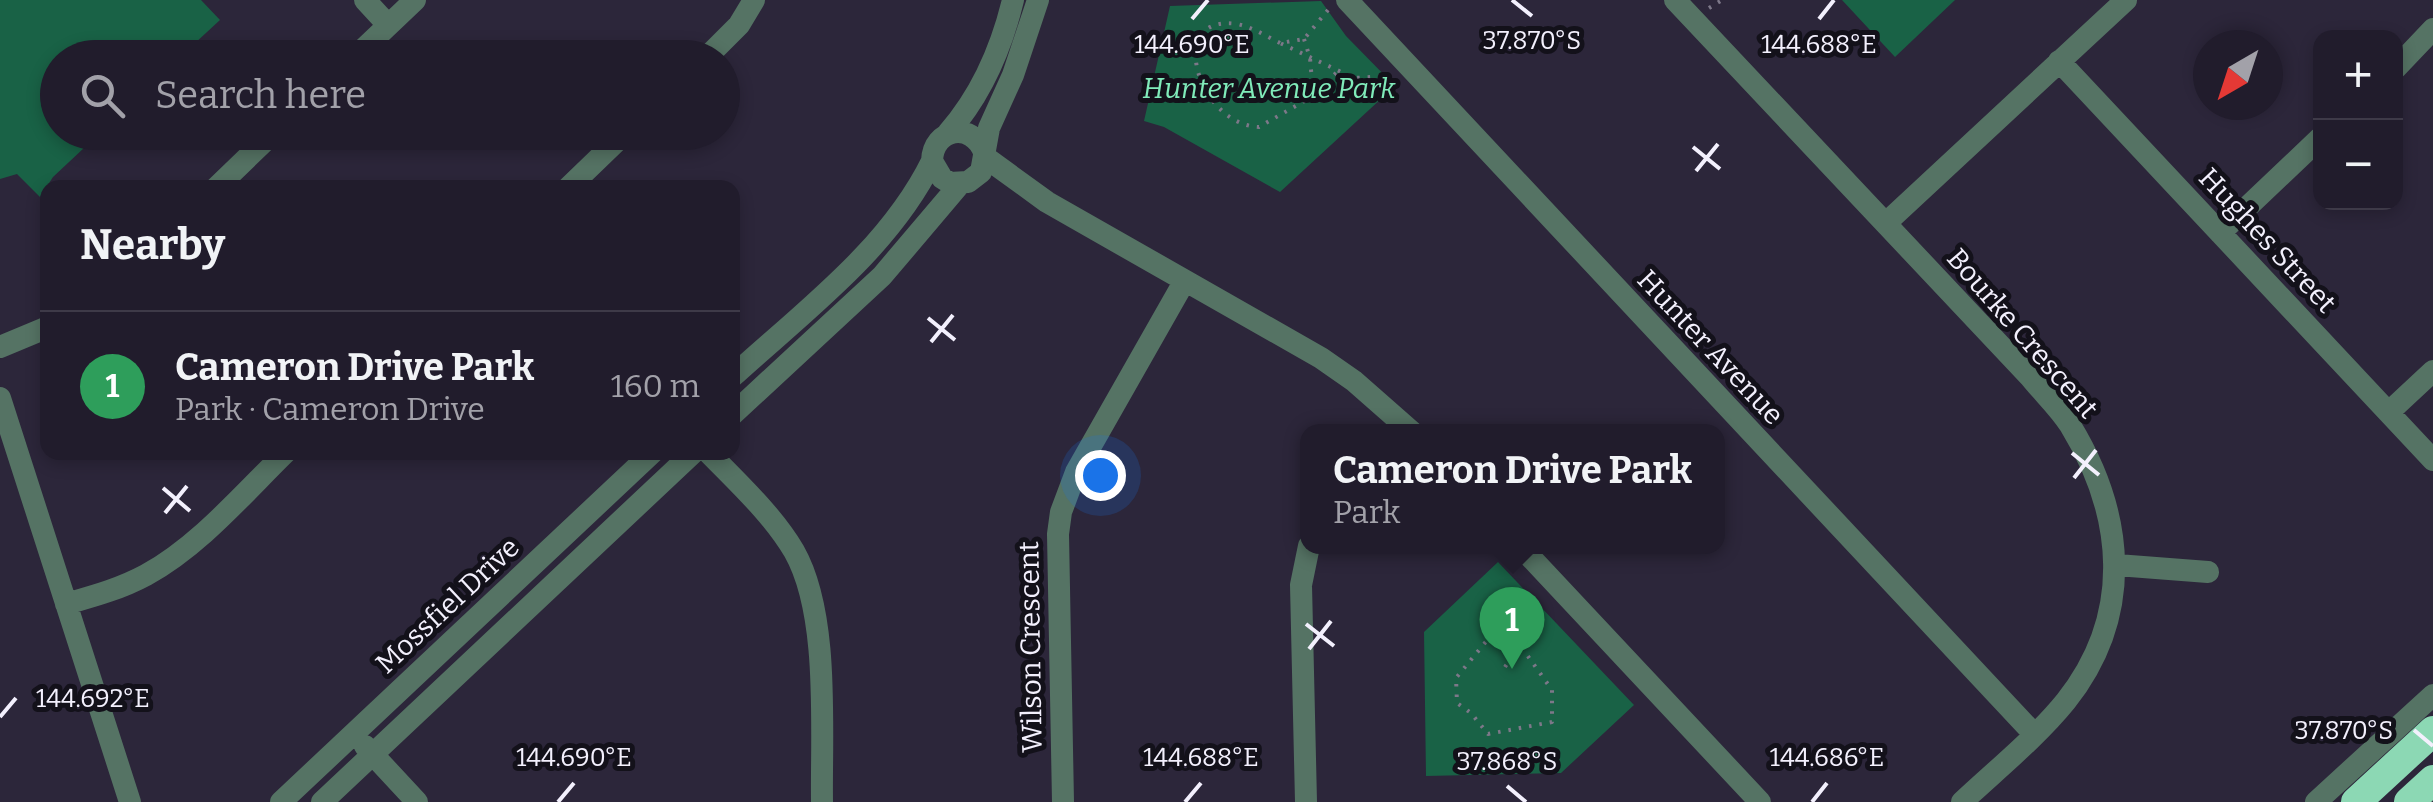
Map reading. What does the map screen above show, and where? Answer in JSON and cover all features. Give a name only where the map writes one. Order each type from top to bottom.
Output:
[{"type":"highway","points":[[2356,802],[2433,731]]},
{"type":"highway","points":[[2410,802],[2433,780]]},
{"type":"street","points":[[365,0],[388,25]]},
{"type":"street","points":[[373,40],[415,0]]},
{"type":"street","points":[[724,40],[754,0]]},
{"type":"street","points":[[740,370],[862,257],[913,195],[932,161],[935,144],[969,109],[1001,47],[1013,0]]},
{"type":"street","points":[[740,402],[882,276],[964,183],[980,172],[992,122],[1038,0]]},
{"type":"street","name":"Bourke Crescent","points":[[1674,0],[2068,423],[2097,477],[2110,512],[2116,564],[2112,602],[2082,680],[2034,734],[1962,802]]},
{"type":"street","points":[[1886,224],[2126,0]]},
{"type":"street","name":"Hunter Avenue","points":[[1337,5],[2034,734]]},
{"type":"street","points":[[2403,61],[2433,30]]},
{"type":"street","name":"Hughes Street","points":[[2059,61],[2433,460]]},
{"type":"street","points":[[948,133],[966,132],[981,143],[984,154],[1047,202],[1322,358],[1400,424]]},
{"type":"street","points":[[2220,233],[2313,145]]},
{"type":"street","points":[[224,180],[255,150]]},
{"type":"street","points":[[576,180],[607,150]]},
{"type":"street","points":[[932,161],[942,178],[964,183],[986,180],[1047,202]]},
{"type":"street","name":"Wilson Crescent","points":[[1063,802],[1058,534],[1061,512],[1076,472],[1184,282]]},
{"type":"street","points":[[0,347],[40,330]]},
{"type":"street","points":[[2389,412],[2433,370]]},
{"type":"street","points":[[0,398],[130,802]]},
{"type":"street","points":[[66,604],[116,590],[149,573],[199,534],[278,460]]},
{"type":"street","name":"Mossfiel Drive","points":[[281,802],[645,460]]},
{"type":"street","name":"Mossfiel Drive","points":[[322,802],[685,460]]},
{"type":"street","points":[[715,460],[777,528],[795,554],[811,597],[819,650],[822,802]]},
{"type":"street","points":[[1306,802],[1300,602],[1309,554]]},
{"type":"street","points":[[1528,554],[1760,802]]},
{"type":"street","points":[[2116,564],[2208,572]]},
{"type":"street","points":[[2316,802],[2433,695]]},
{"type":"street","points":[[354,734],[417,802]]},
{"type":"path","points":[[1280,42],[1304,39],[1337,5]]},
{"type":"path","points":[[1338,72],[1314,96],[1254,128],[1236,120],[1202,87],[1196,52],[1210,28],[1238,24],[1338,72],[1361,79],[1388,76]]},
{"type":"path","points":[[1304,39],[1314,96]]},
{"type":"path","points":[[1505,667],[1544,608]]},
{"type":"path","points":[[1498,627],[1520,645],[1552,690],[1552,722],[1488,734],[1471,712],[1457,704],[1455,681],[1498,627]]},
{"type":"green space","points":[[0,0],[201,0],[220,20],[198,40],[40,40],[40,150],[82,150],[51,180],[40,180],[40,197],[17,174],[0,179]]},
{"type":"green space","points":[[1842,0],[1955,0],[1895,57]]},
{"type":"green space","name":"Hunter Avenue Park","points":[[1321,1],[1346,36],[1395,86],[1280,192],[1164,127],[1144,121],[1170,6]]},
{"type":"green space","points":[[1498,562],[1634,705],[1561,773],[1426,776],[1424,632]]},
{"type":"place","name":"Cameron Drive Park","points":[[1512,669]]}]
